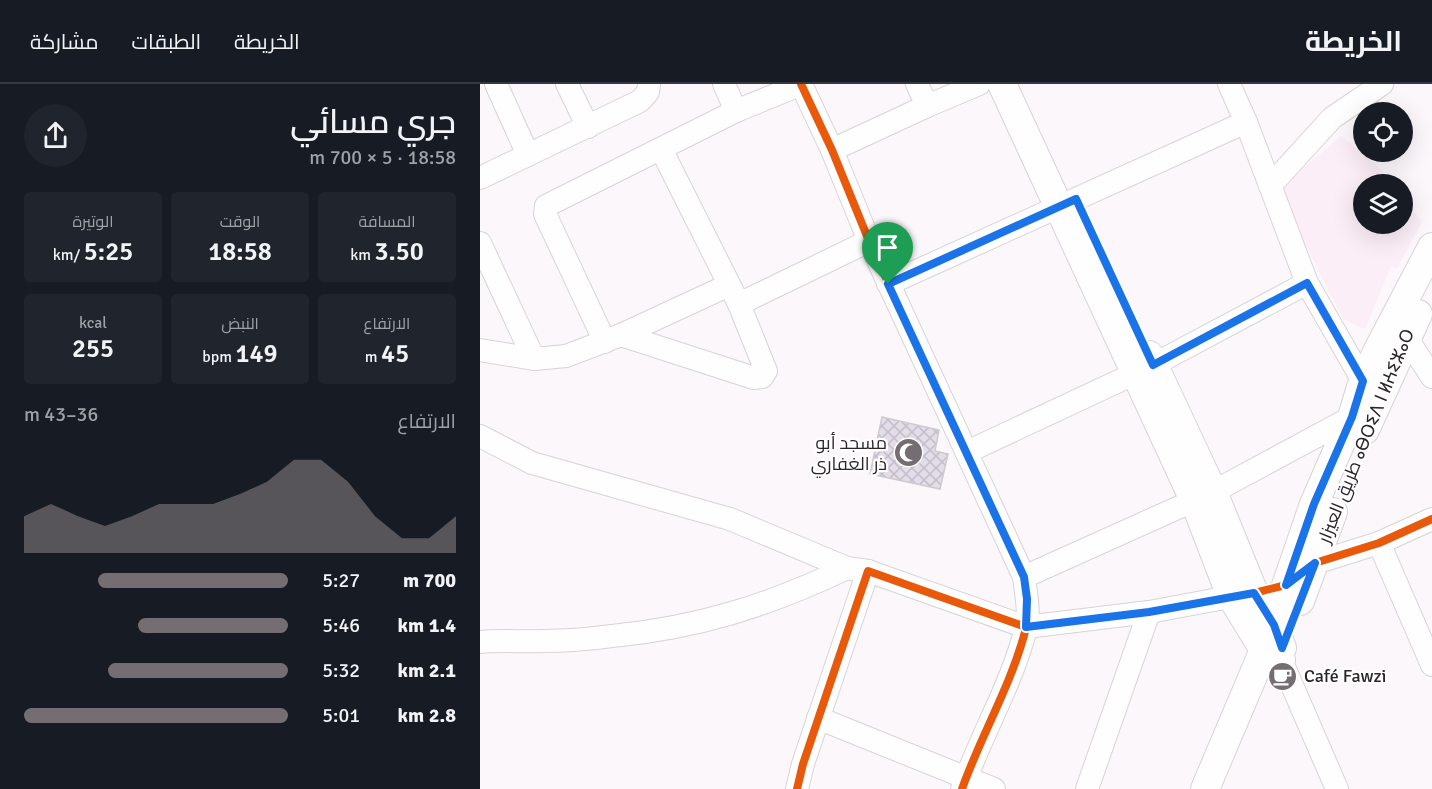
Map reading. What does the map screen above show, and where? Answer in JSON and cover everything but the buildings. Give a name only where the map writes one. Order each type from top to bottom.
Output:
[{"type":"main road","points":[[1002,84],[1067,203],[1203,496],[1243,595],[1278,652]]},
{"type":"main road","points":[[1022,84],[1067,203]]},
{"type":"main road","name":"طريق العيزار ⴰⴱⵔⵉⴷ ⵏ ⵍⵄⵉⵣⴰⵔ","points":[[1224,789],[1315,563],[1371,388],[1378,350],[1432,247]]},
{"type":"main road","name":"طريق العيزار ⴰⴱⵔⵉⴷ ⵏ ⵍⵄⵉⵣⴰⵔ","points":[[1204,789],[1278,652],[1286,585],[1314,504],[1352,417],[1406,337],[1432,286]]},
{"type":"street","points":[[496,84],[528,155]]},
{"type":"street","points":[[567,84],[588,126]]},
{"type":"street","points":[[480,178],[640,101],[648,92],[649,84]]},
{"type":"street","points":[[724,84],[736,111]]},
{"type":"street","points":[[661,149],[734,294],[765,368],[766,371],[762,377],[754,378],[613,338],[545,214],[546,206],[736,111],[802,84],[888,284],[968,452],[1024,577],[1027,599],[1026,627],[1012,669],[964,783]]},
{"type":"street","points":[[917,84],[927,106]]},
{"type":"street","points":[[832,150],[979,84]]},
{"type":"street","points":[[1229,84],[1246,122],[1307,283],[1371,388]]},
{"type":"street","points":[[1270,186],[1332,118],[1382,84]]},
{"type":"street","points":[[888,284],[1246,122]]},
{"type":"street","points":[[480,350],[534,359],[566,356],[869,241]]},
{"type":"street","points":[[481,250],[534,359]]},
{"type":"street","points":[[968,452],[1144,369],[1307,283]]},
{"type":"street","points":[[1406,337],[1432,377]]},
{"type":"street","points":[[1024,577],[1203,496],[1352,417]]},
{"type":"street","points":[[480,436],[532,463],[730,519],[857,569],[1026,627],[1149,612],[1286,585],[1315,563],[1378,543],[1432,519]]},
{"type":"street","points":[[1378,543],[1432,665]]},
{"type":"street","points":[[480,642],[545,641],[613,636],[672,628],[742,612],[857,569]]},
{"type":"street","points":[[797,789],[857,569]]},
{"type":"street","points":[[1087,789],[1149,612]]},
{"type":"street","points":[[1278,652],[1337,789]]},
{"type":"street","points":[[818,718],[964,783],[994,789]]},
{"type":"shaded area","points":[[1341,136],[1353,146],[1353,162],[1372,162],[1384,174],[1353,174],[1353,234],[1413,234],[1413,211],[1422,222],[1397,269],[1391,266],[1365,329],[1343,319],[1278,190]]},
{"type":"cycle path","points":[[801,84],[832,150],[869,241],[1024,577],[1028,616],[1020,649],[962,789]]},
{"type":"cycle path","points":[[797,789],[803,764],[868,571],[1026,627],[1149,612],[1286,585],[1315,563],[1379,543],[1432,519]]},
{"type":"place","name":"مسجد أبو ذر الغفاري","points":[[908,453]]},
{"type":"place","name":"Café Fawzi","points":[[1283,676]]},
{"type":"route","points":[[1076,199],[1153,365],[1307,283],[1363,381],[1352,417],[1314,504],[1286,585],[1315,563],[1282,648],[1274,625],[1254,593],[1149,612],[1026,627],[1027,599],[1024,577],[968,452],[888,284],[1076,199]]}]
